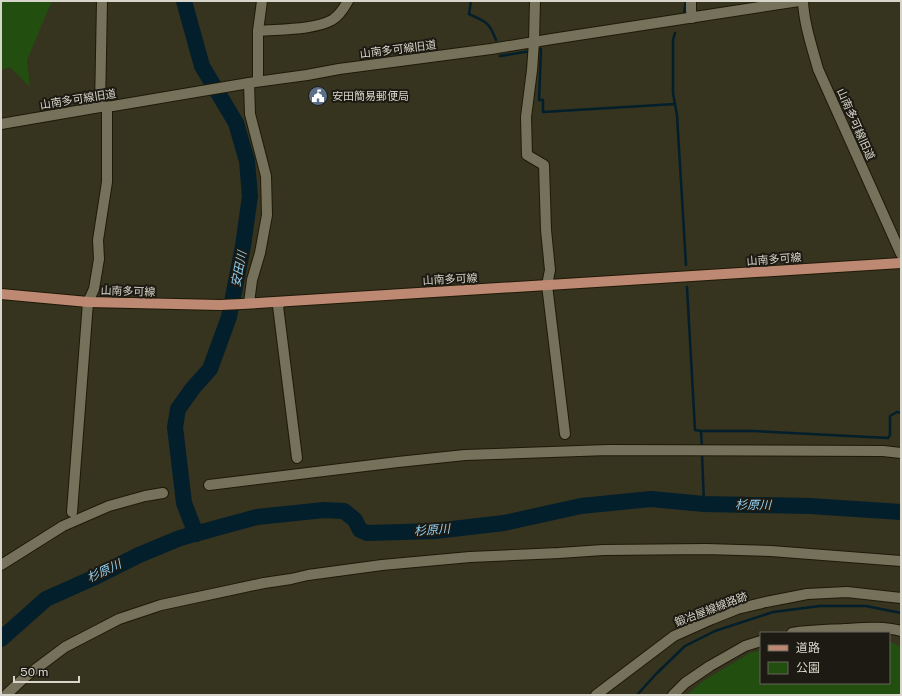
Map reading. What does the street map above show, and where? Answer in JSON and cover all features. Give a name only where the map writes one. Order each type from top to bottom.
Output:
[{"type":"main road","name":"山南多可線","points":[[1,294],[88,302],[220,305],[901,263]]},
{"type":"street","points":[[72,512],[88,302],[94,289],[99,259],[98,240],[107,182],[103,107],[102,1]]},
{"type":"street","points":[[246,304],[260,253],[267,215],[266,176],[250,114],[262,1]]},
{"type":"street","points":[[258,31],[313,27],[333,20],[348,1]]},
{"type":"street","points":[[535,1],[534,42],[526,117],[527,155],[544,165],[546,230],[550,270],[548,285],[564,434]]},
{"type":"street","points":[[691,1],[690,10],[692,18]]},
{"type":"street","name":"山南多可線旧道","points":[[1,124],[254,82],[491,49],[799,1]]},
{"type":"street","name":"山南多可線旧道","points":[[803,1],[810,41],[818,69],[901,254]]},
{"type":"street","points":[[281,302],[278,306],[297,458]]},
{"type":"street","points":[[209,485],[391,462],[465,455],[608,450],[883,451],[901,453]]},
{"type":"street","points":[[1,565],[63,526],[109,506],[145,496],[163,493]]},
{"type":"street","points":[[6,695],[25,677],[65,647],[119,619],[161,605],[308,575],[396,563],[560,554],[603,550],[706,549],[771,551],[901,561]]},
{"type":"street","name":"鍛冶屋線線路跡","points":[[596,695],[674,636],[737,609],[766,602],[814,594],[847,592],[901,598]]},
{"type":"street","points":[[799,632],[868,628],[895,629],[901,631]]},
{"type":"street","points":[[673,695],[685,683],[710,666],[745,646],[760,641]]},
{"type":"green space","points":[[1,1],[52,1],[27,60],[30,87],[10,67],[1,70]]},
{"type":"green space","points":[[890,642],[901,647],[901,695],[687,695],[703,681],[750,653],[760,650],[760,684],[890,684]]},
{"type":"waterway","name":"安田川","points":[[184,1],[202,66],[236,123],[247,161],[250,196],[243,246],[229,317],[210,369],[193,388],[178,409],[175,427],[184,503],[196,534]]},
{"type":"waterway","points":[[471,1],[469,14],[487,23],[496,40]]},
{"type":"waterway","points":[[684,13],[686,1]]},
{"type":"waterway","points":[[675,33],[673,40],[673,93],[677,115],[686,265]]},
{"type":"waterway","points":[[536,50],[541,49],[539,100],[543,100],[543,112],[675,104]]},
{"type":"waterway","points":[[500,56],[531,51]]},
{"type":"waterway","points":[[687,287],[695,430],[701,431],[702,448]]},
{"type":"waterway","points":[[701,431],[753,431],[888,438],[890,435],[890,416],[897,412],[901,413]]},
{"type":"waterway","points":[[702,453],[704,504]]},
{"type":"waterway","name":"杉原川","points":[[1,639],[46,599],[139,555],[180,538],[257,517],[324,510],[344,511],[355,520],[360,530],[367,533],[435,531],[504,523],[581,506],[651,499],[704,504],[810,506],[901,512]]},
{"type":"waterway","points":[[637,695],[685,646],[715,631],[773,612],[820,606],[866,606],[901,613]]},
{"type":"place","name":"安田簡易郵便局","points":[[318,96]]}]
